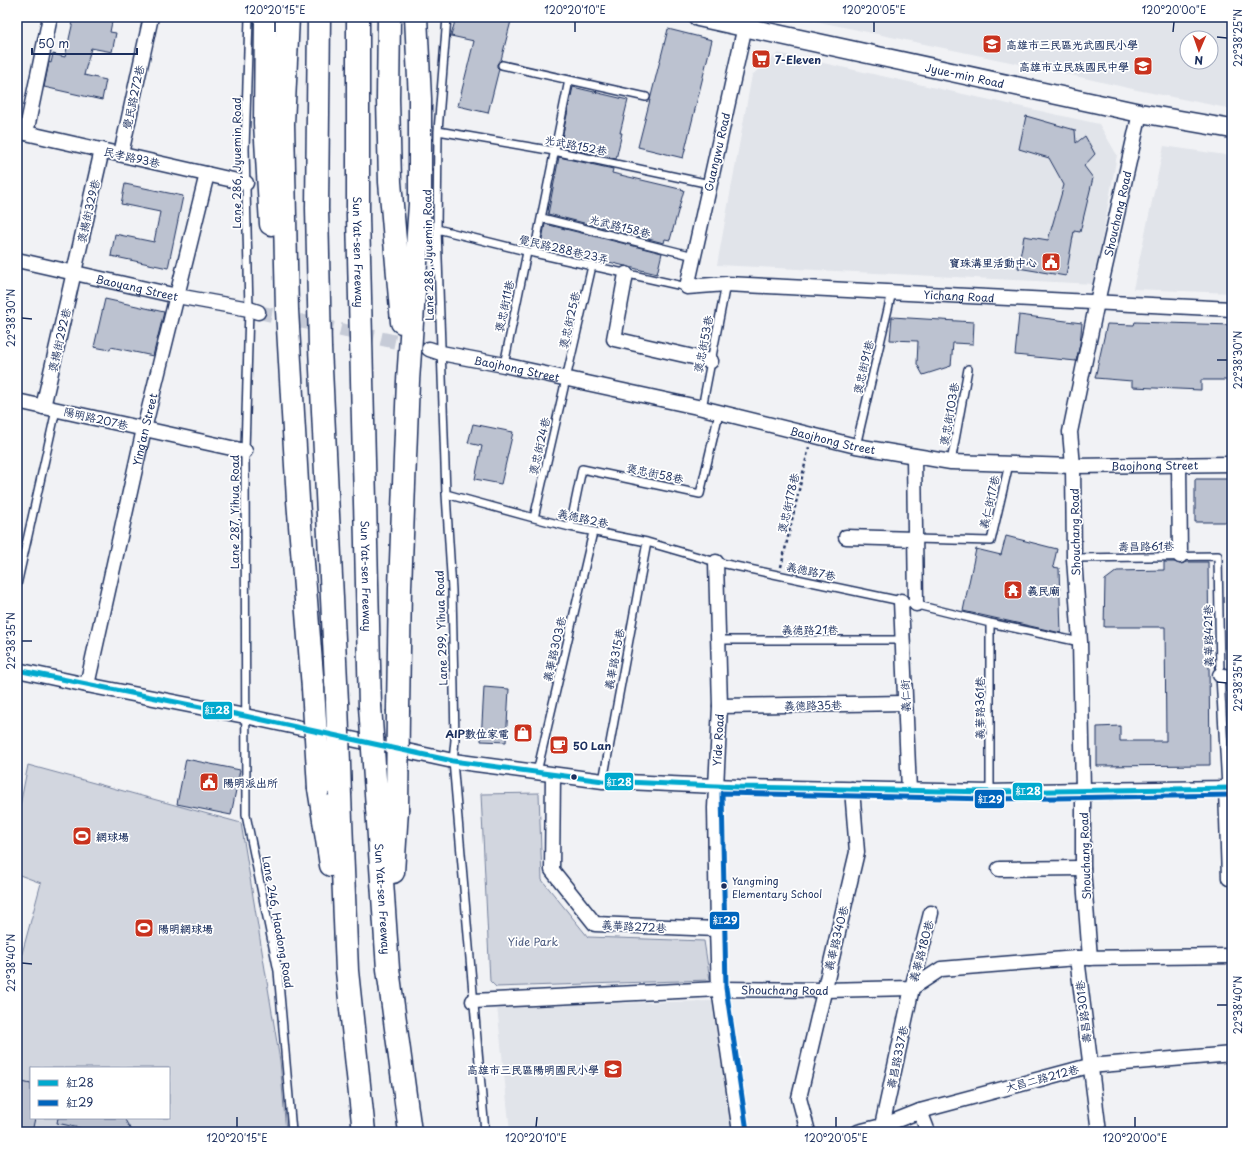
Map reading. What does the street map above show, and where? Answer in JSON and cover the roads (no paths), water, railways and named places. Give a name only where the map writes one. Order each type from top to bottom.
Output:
[{"type":"highway","points":[[266,17],[265,123],[271,237],[287,310]]},
{"type":"highway","points":[[288,17],[283,124],[287,310],[298,500],[313,688],[319,788],[347,971],[364,1132]]},
{"type":"highway","points":[[319,17],[317,208],[320,348],[337,702],[347,971]]},
{"type":"highway","name":"Sun Yat-sen Freeway","points":[[358,17],[358,224],[370,706],[387,809],[388,969],[410,1132]]},
{"type":"highway","points":[[389,17],[388,99],[390,182],[398,285],[408,381]]},
{"type":"highway","points":[[387,809],[398,710],[400,587],[408,381],[420,204],[420,99],[416,17]]},
{"type":"street","points":[[21,132],[50,17]]},
{"type":"street","name":"覺民路272巷","points":[[121,154],[151,17]]},
{"type":"street","name":"Jyue-min Road","points":[[698,17],[746,22],[1140,114],[1232,129]]},
{"type":"street","name":"Guangwu Road","points":[[687,287],[746,22]]},
{"type":"street","name":"Shouchang Road","points":[[1084,958],[1080,642],[1074,558],[1073,466],[1070,432],[1097,302],[1140,114]]},
{"type":"street","name":"民孝路93巷","points":[[21,132],[246,183]]},
{"type":"street","name":"褒揚街329巷","points":[[74,273],[102,150]]},
{"type":"street","name":"Ying'an Street","points":[[87,685],[144,429],[207,174]]},
{"type":"street","name":"Baoyang Street","points":[[17,260],[177,296],[254,310]]},
{"type":"street","name":"褒揚街292巷","points":[[50,408],[74,273]]},
{"type":"street","points":[[626,274],[614,339],[711,361]]},
{"type":"street","name":"Yichang Road","points":[[687,287],[726,284],[1232,309]]},
{"type":"street","name":"Baojhong Street","points":[[435,351],[702,408],[856,446],[952,462],[1073,466],[1232,464]]},
{"type":"street","name":"陽明路207巷","points":[[17,401],[245,451]]},
{"type":"street","points":[[914,456],[916,604]]},
{"type":"street","points":[[1179,465],[1180,556]]},
{"type":"street","points":[[846,537],[915,539]]},
{"type":"street","name":"Yide Road","points":[[716,562],[720,706],[714,808],[719,989],[740,1132]]},
{"type":"street","name":"義仁街","points":[[901,601],[909,791]]},
{"type":"street","points":[[17,670],[245,716],[453,761],[553,775],[603,780],[715,786],[909,791],[990,792],[1229,788],[1229,878]]},
{"type":"street","name":"義德路35巷","points":[[720,706],[905,703]]},
{"type":"street","name":"義華路272巷","points":[[553,775],[552,870],[595,924],[717,929]]},
{"type":"street","name":"義華路340巷","points":[[808,1132],[799,1098],[857,852],[852,790]]},
{"type":"street","points":[[999,869],[1083,868]]},
{"type":"street","name":"義華路180巷","points":[[912,988],[931,914]]},
{"type":"street","points":[[912,988],[941,969],[1084,958],[1232,956]]},
{"type":"street","name":"壽昌路301巷","points":[[1084,958],[1090,1066],[1099,1132]]},
{"type":"street","name":"Shouchang Road","points":[[473,1001],[719,989],[824,990],[912,988]]},
{"type":"street","name":"壽昌路337巷","points":[[882,1126],[912,988]]},
{"type":"street","name":"大昌二路212巷","points":[[864,1131],[882,1126],[920,1111],[1090,1066],[1232,1054]]},
{"type":"street","points":[[920,1111],[928,1132]]},
{"type":"lane","name":"Lane 286, Jyuemin Road","points":[[249,17],[245,149],[254,310]]},
{"type":"lane","name":"Lane 288, Jyuemin Road","points":[[446,494],[435,351],[438,131],[447,17]]},
{"type":"lane","points":[[502,65],[646,97]]},
{"type":"lane","name":"褒忠街11巷","points":[[504,365],[530,253],[542,218],[569,80]]},
{"type":"lane","name":"光武路152巷","points":[[438,131],[554,151],[710,184]]},
{"type":"lane","name":"光武路158巷","points":[[542,218],[694,256]]},
{"type":"lane","name":"覺民路288巷23弄","points":[[437,229],[530,253],[687,287]]},
{"type":"lane","name":"褒忠街25巷","points":[[566,379],[592,266]]},
{"type":"lane","name":"褒忠街53巷","points":[[702,408],[726,284]]},
{"type":"lane","name":"褒忠街91巷","points":[[856,446],[892,292]]},
{"type":"lane","name":"Lane 287, Yihua Road","points":[[245,716],[245,451],[254,310]]},
{"type":"lane","name":"褒忠街103巷","points":[[952,462],[968,369]]},
{"type":"lane","name":"褒忠街24巷","points":[[534,518],[566,379]]},
{"type":"lane","points":[[17,585],[50,408]]},
{"type":"lane","name":"褒忠街58巷","points":[[570,527],[582,469],[700,494],[719,412]]},
{"type":"lane","name":"義仁街17巷","points":[[915,539],[991,541],[1009,464]]},
{"type":"lane","name":"義德路2巷","points":[[446,494],[570,527],[647,542],[716,562]]},
{"type":"lane","name":"Lane 299, Yihua Road","points":[[446,494],[452,590],[455,740],[453,761],[485,1132]]},
{"type":"lane","name":"義華路303巷","points":[[537,772],[593,532]]},
{"type":"lane","name":"義華路315巷","points":[[603,780],[647,542]]},
{"type":"lane","name":"壽昌路61巷","points":[[1074,558],[1218,556]]},
{"type":"lane","name":"義華路421巷","points":[[1218,556],[1226,676],[1229,788]]},
{"type":"lane","name":"義德路7巷","points":[[716,562],[901,601]]},
{"type":"lane","points":[[901,601],[990,623],[1080,642]]},
{"type":"lane","name":"義華路361巷","points":[[990,623],[990,792]]},
{"type":"lane","name":"義德路21巷","points":[[718,640],[903,640]]},
{"type":"lane","name":"Lane 246, Haodong Road","points":[[245,716],[246,815],[278,971],[292,1132]]},
{"type":"tunnel","points":[[258,312],[429,349]]},
{"type":"place","name":"高雄市三民區光武國民小學","points":[[992,44]]},
{"type":"place","name":"7-Eleven","points":[[761,59]]},
{"type":"place","name":"高雄市立民族國民中學","points":[[1143,66]]},
{"type":"place","name":"寶珠溝里活動中心","points":[[1051,262]]},
{"type":"place","name":"義民廟","points":[[1013,590]]},
{"type":"place","name":"AIP數位家電","points":[[523,733]]},
{"type":"place","name":"50 Lan","points":[[559,745]]},
{"type":"place","name":"陽明派出所","points":[[209,782]]},
{"type":"place","name":"網球場","points":[[82,836]]},
{"type":"place","name":"Yangming Elementary School","points":[[724,886]]},
{"type":"place","name":"陽明網球場","points":[[144,928]]},
{"type":"place","name":"高雄市三民區陽明國民小學","points":[[613,1069]]},
{"type":"park label","name":"Yide Park","points":[[533,941]]}]
